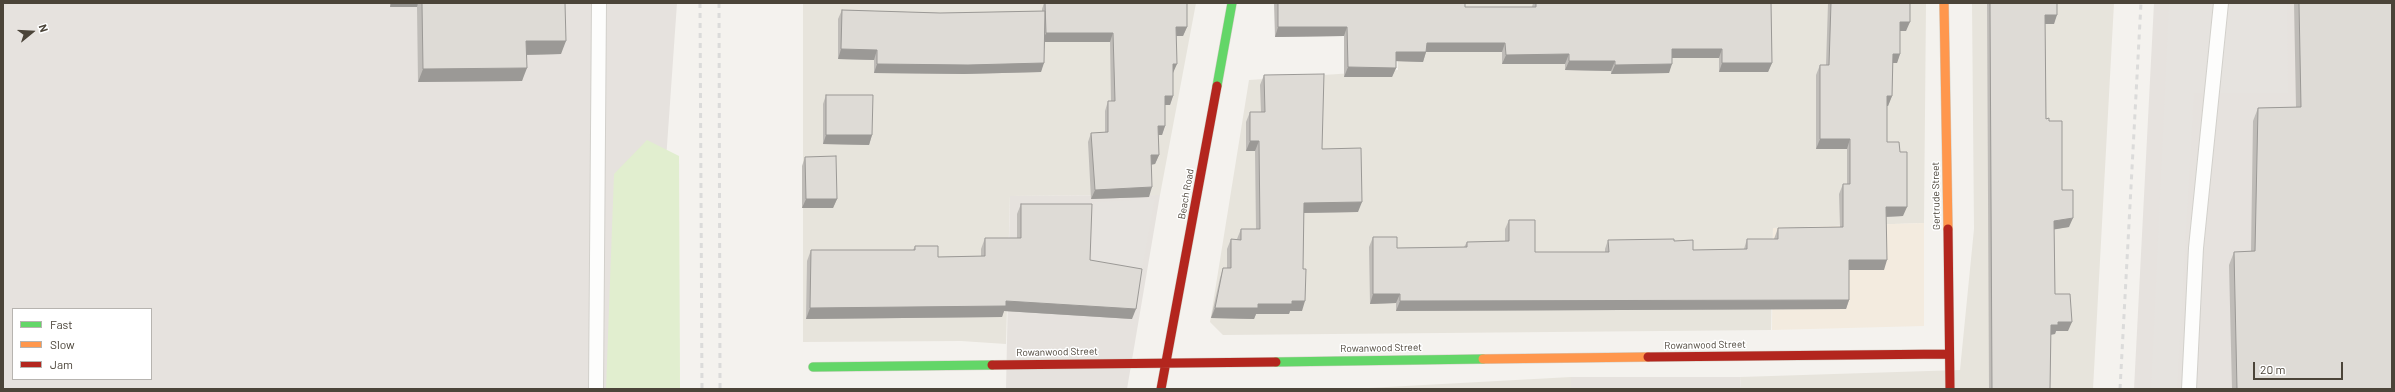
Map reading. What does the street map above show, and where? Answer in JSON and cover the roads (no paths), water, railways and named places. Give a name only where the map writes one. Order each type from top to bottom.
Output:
[{"type":"street","name":"Beach Road","points":[[1161,389],[1232,3]]},
{"type":"street","name":"Gertrude Street","points":[[1944,3],[1950,389]]},
{"type":"street","name":"Rowanwood Street","points":[[813,367],[1950,354]]},
{"type":"lane","points":[[596,389],[599,3]]},
{"type":"lane","points":[[2189,389],[2196,248],[2221,3]]},
{"type":"railway","points":[[700,3],[702,389]]},
{"type":"railway","points":[[719,3],[720,389]]},
{"type":"railway","points":[[2120,389],[2141,3]]}]
